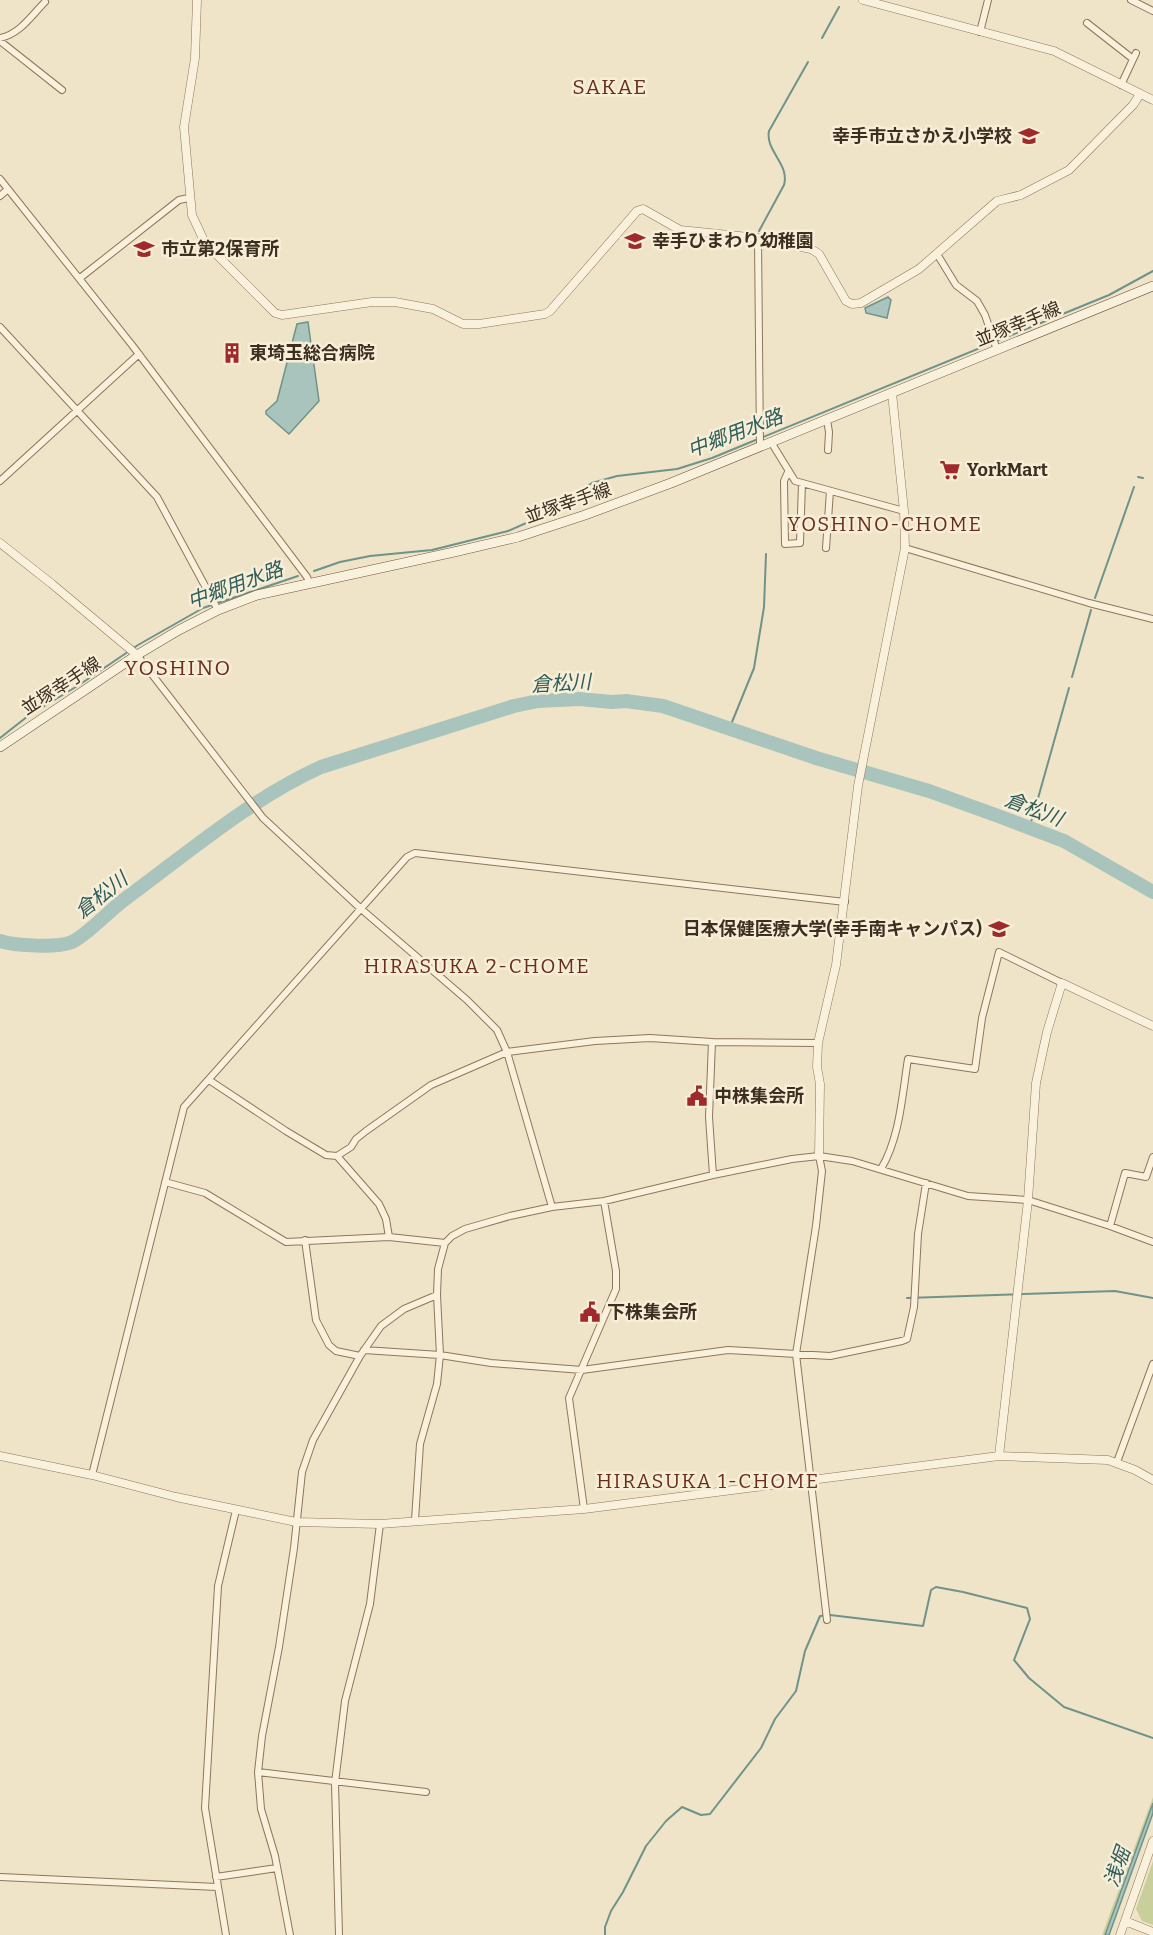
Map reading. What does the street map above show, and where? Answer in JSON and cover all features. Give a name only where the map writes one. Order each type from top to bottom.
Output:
[{"type":"main road","name":"並塚幸手線","points":[[0,747],[137,656],[179,630],[218,610],[257,595],[525,535],[585,515],[827,420],[892,393],[995,345],[1153,286]]},
{"type":"main road","points":[[1136,293],[1153,296]]},
{"type":"street","points":[[197,0],[195,58],[184,127],[189,198],[195,224],[205,243],[256,296],[275,313],[282,315],[372,302],[434,305],[463,324],[479,324],[545,314],[640,210],[649,212],[680,230],[759,238],[811,249],[819,254],[846,301],[852,304],[861,303],[913,274],[937,254],[995,197],[1021,195],[1069,170],[1133,105],[1140,94]]},
{"type":"street","points":[[863,0],[1054,51],[1153,100]]},
{"type":"street","points":[[980,32],[988,0]]},
{"type":"street","points":[[1131,0],[1153,10]]},
{"type":"street","points":[[45,2],[20,29],[0,40],[62,90]]},
{"type":"street","points":[[1087,23],[1135,56],[1121,85]]},
{"type":"street","points":[[0,179],[140,354],[309,582]]},
{"type":"street","points":[[0,196],[7,190]]},
{"type":"street","points":[[80,278],[180,200],[189,198]]},
{"type":"street","points":[[759,238],[760,447]]},
{"type":"street","points":[[937,254],[956,285],[977,302],[985,315],[995,345]]},
{"type":"street","points":[[256,296],[263,288]]},
{"type":"street","points":[[0,327],[158,497],[218,610]]},
{"type":"street","points":[[0,481],[140,354]]},
{"type":"street","points":[[827,1620],[796,1354],[822,1171],[819,1156],[818,1043],[836,965],[859,783],[905,548],[904,512],[892,393]]},
{"type":"street","points":[[827,420],[828,450]]},
{"type":"street","points":[[771,442],[795,481],[904,512]]},
{"type":"street","points":[[788,472],[784,481],[785,544],[800,543],[801,483]]},
{"type":"street","points":[[826,548],[830,491]]},
{"type":"street","points":[[0,543],[137,656],[263,818],[497,1030],[507,1052],[552,1207]]},
{"type":"street","points":[[905,548],[1089,603],[1153,619]]},
{"type":"street","points":[[92,1475],[184,1107],[407,857],[415,854],[845,902]]},
{"type":"street","points":[[881,1169],[890,1155],[908,1059],[975,1069],[982,1018],[999,952],[1153,1026]]},
{"type":"street","points":[[999,1456],[1028,1200],[1036,1083],[1047,1032],[1062,983]]},
{"type":"street","points":[[209,1080],[326,1155],[337,1156],[351,1147],[356,1139],[366,1131],[431,1085],[507,1052],[596,1041],[650,1038],[712,1042],[818,1043]]},
{"type":"street","points":[[712,1042],[709,1117],[713,1174]]},
{"type":"street","points":[[337,1156],[379,1204],[386,1219],[389,1238]]},
{"type":"street","points":[[415,1520],[420,1444],[437,1384],[440,1355],[438,1269],[446,1243],[452,1236],[465,1229],[552,1207],[604,1201],[713,1174],[819,1156],[852,1161],[968,1196],[1028,1200],[1153,1242]]},
{"type":"street","points":[[1110,1226],[1125,1173],[1146,1177],[1153,1157]]},
{"type":"street","points":[[165,1182],[205,1192],[286,1242],[389,1238],[446,1243]]},
{"type":"street","points":[[304,1240],[316,1320],[329,1345],[336,1351],[440,1355],[491,1363],[582,1370],[728,1350],[830,1356],[907,1339],[914,1307],[918,1234],[926,1183]]},
{"type":"street","points":[[584,1509],[569,1398],[616,1289],[616,1271],[604,1201]]},
{"type":"street","points":[[290,1935],[277,1868],[261,1809],[258,1772],[294,1548],[302,1472],[313,1440],[362,1353],[381,1326],[404,1310],[437,1295]]},
{"type":"street","points":[[1117,1462],[1153,1364]]},
{"type":"street","points":[[0,1456],[296,1522],[380,1524],[584,1509],[999,1456],[1077,1457],[1117,1462],[1153,1480]]},
{"type":"street","points":[[226,1935],[205,1808],[218,1586],[236,1510]]},
{"type":"street","points":[[339,1935],[335,1783],[345,1701],[369,1604],[380,1524]]},
{"type":"street","points":[[258,1772],[335,1783],[426,1792]]},
{"type":"street","points":[[1120,1935],[1153,1841]]},
{"type":"street","points":[[216,1877],[277,1868]]},
{"type":"street","points":[[0,1876],[217,1887]]},
{"type":"street","points":[[1125,1921],[1153,1932]]},
{"type":"green space","points":[[1153,1797],[1153,1803],[1105,1935],[1102,1935]]},
{"type":"green space","points":[[1153,1861],[1153,1925],[1142,1921],[1136,1909]]},
{"type":"water","points":[[888,297],[891,300],[887,318],[866,313],[865,308]]},
{"type":"water","points":[[308,322],[319,401],[289,434],[266,414],[266,411],[277,401],[297,324]]},
{"type":"water","points":[[1153,1803],[1153,1813],[1109,1935],[1105,1935]]},
{"type":"waterway","points":[[822,38],[839,7]]},
{"type":"waterway","points":[[759,231],[784,185],[785,177],[781,164],[770,145],[769,131],[808,62]]},
{"type":"waterway","name":"中郷用水路","points":[[314,571],[340,562],[370,556],[432,550],[508,531],[542,516],[592,483],[617,476],[677,469],[712,458],[1109,295],[1153,271]]},
{"type":"waterway","points":[[1138,477],[1143,478]]},
{"type":"waterway","points":[[1095,598],[1134,487]]},
{"type":"waterway","points":[[730,727],[754,668],[764,607],[766,554]]},
{"type":"waterway","name":"中郷用水路","points":[[0,738],[28,716],[138,645],[203,608],[298,576]]},
{"type":"waterway","points":[[1072,677],[1091,610]]},
{"type":"waterway","points":[[1035,809],[1069,688]]},
{"type":"waterway","name":"倉松川","points":[[0,941],[36,946],[72,942],[125,899],[244,811],[321,767],[514,706],[538,701],[579,699],[626,701],[663,706],[816,758],[929,791],[1064,841],[1153,892]]},
{"type":"waterway","points":[[1029,827],[1032,819]]},
{"type":"waterway","points":[[907,1298],[1115,1291],[1153,1298]]},
{"type":"waterway","points":[[605,1935],[605,1927],[611,1911],[646,1846],[666,1821],[682,1807],[701,1815],[710,1814],[761,1748],[775,1719],[796,1691],[805,1651],[820,1616],[830,1615],[923,1626],[931,1590],[936,1587],[1027,1608],[1030,1619],[1014,1660],[1029,1678],[1064,1707],[1153,1738]]},
{"type":"place","name":"幸手市立さかえ小学校","points":[[1029,136]]},
{"type":"place","name":"幸手ひまわり幼稚園","points":[[635,241]]},
{"type":"place","name":"市立第2保育所","points":[[144,249]]},
{"type":"place","name":"東埼玉総合病院","points":[[232,353]]},
{"type":"place","name":"YorkMart","points":[[950,470]]},
{"type":"place","name":"日本保健医療大学(幸手南キャンパス)","points":[[999,929]]},
{"type":"place","name":"中株集会所","points":[[697,1096]]},
{"type":"place","name":"下株集会所","points":[[590,1312]]},
{"type":"district","name":"SAKAE","points":[[610,87]]},
{"type":"district","name":"YOSHINO-CHOME","points":[[885,524]]},
{"type":"district","name":"YOSHINO","points":[[178,668]]},
{"type":"district","name":"HIRASUKA 2-CHOME","points":[[477,966]]},
{"type":"district","name":"HIRASUKA 1-CHOME","points":[[708,1481]]},
{"type":"water label","name":"浅堀","points":[[1117,1867]]}]
